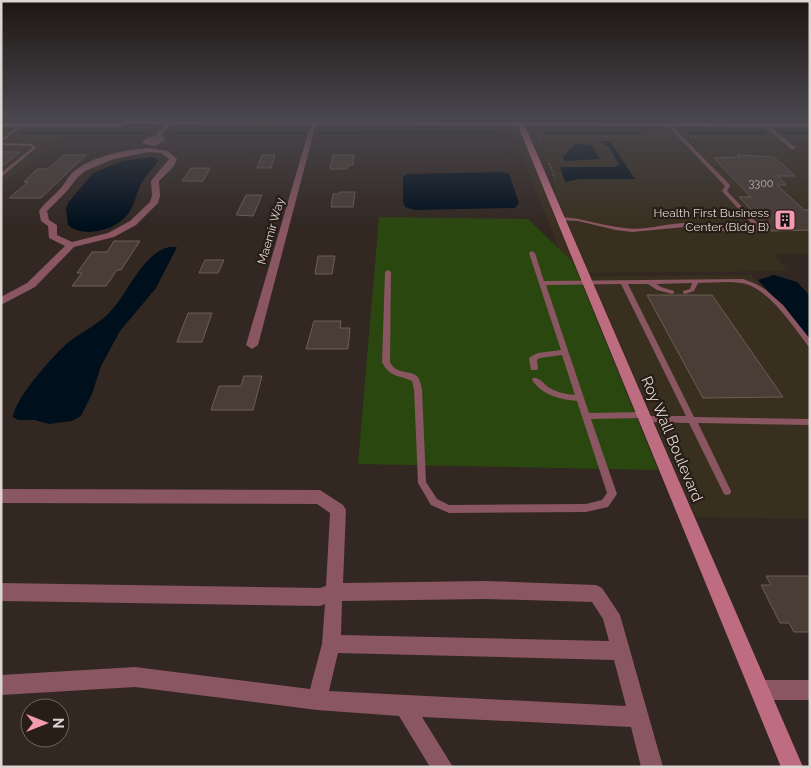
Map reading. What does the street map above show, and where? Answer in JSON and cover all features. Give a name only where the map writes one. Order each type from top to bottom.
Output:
[{"type":"main road","name":"Roy Wall Boulevard","points":[[534,155],[792,767]]},
{"type":"street","points":[[72,245],[52,236],[53,225],[45,221],[44,211],[48,204],[65,190],[71,179],[78,172],[124,155]]},
{"type":"street","points":[[1,302],[32,285],[72,245],[110,235],[133,224],[154,203],[156,196],[155,181],[172,164],[173,159],[171,155]]},
{"type":"street","name":"Maemir Way","points":[[252,345],[305,155]]},
{"type":"street","points":[[1,496],[320,497],[338,510],[331,644],[317,700]]},
{"type":"street","points":[[1,592],[320,597],[334,592],[486,590],[596,594],[611,615],[652,767]]},
{"type":"street","points":[[331,644],[621,651]]},
{"type":"street","points":[[1,685],[135,677],[317,700],[639,718]]},
{"type":"street","points":[[760,690],[810,690]]},
{"type":"street","points":[[404,706],[442,767]]},
{"type":"lane","points":[[1,176],[26,155]]},
{"type":"lane","points":[[561,219],[583,220],[602,226],[633,231],[686,225],[727,230],[757,230],[758,227],[724,191],[728,186],[698,155]]},
{"type":"lane","points":[[388,272],[386,362],[388,369],[393,373],[406,374],[415,379],[418,389],[422,483],[434,502],[449,509],[586,508],[605,504],[612,494],[532,253]]},
{"type":"lane","points":[[542,284],[743,281],[756,285],[772,295],[810,344]]},
{"type":"lane","points":[[650,282],[659,289],[672,292]]},
{"type":"lane","points":[[685,292],[692,290],[696,282]]},
{"type":"lane","points":[[624,283],[727,491]]},
{"type":"lane","points":[[534,368],[533,359],[538,356],[565,352]]},
{"type":"lane","points":[[536,380],[542,388],[553,394],[581,399]]},
{"type":"lane","points":[[586,416],[810,422]]},
{"type":"shaded area","points":[[1,155],[41,155],[1,184]]},
{"type":"shaded area","points":[[522,155],[529,155],[573,262],[559,249]]},
{"type":"shaded area","points":[[543,155],[810,155],[810,254],[774,254],[788,271],[589,273],[555,193],[551,172]]},
{"type":"shaded area","points":[[752,275],[810,339],[810,519],[696,517],[591,276]]},
{"type":"green space","points":[[379,217],[528,219],[573,262],[658,470],[358,464]]},
{"type":"water","points":[[565,155],[598,155],[600,159],[565,161],[563,157]]},
{"type":"water","points":[[614,155],[619,155],[635,179],[579,179],[565,182],[560,167],[615,167],[619,165]]},
{"type":"water","points":[[152,157],[159,160],[142,182],[132,207],[123,220],[100,231],[91,232],[75,229],[68,225],[66,209],[68,203],[93,173],[122,161]]},
{"type":"water","points":[[501,172],[509,174],[519,203],[515,208],[415,210],[405,207],[403,201],[403,177],[407,174]]},
{"type":"water","points":[[169,247],[177,247],[156,288],[120,331],[101,366],[92,394],[81,416],[72,421],[49,424],[35,420],[18,420],[13,417],[15,409],[28,388],[55,355],[70,341],[108,314],[150,258],[159,251]]},
{"type":"water","points":[[774,275],[797,282],[810,296],[810,339],[758,280]]},
{"type":"building","points":[[1,155],[16,155],[1,167]]},
{"type":"building","points":[[64,155],[86,155],[41,198],[9,198],[28,182],[24,182],[37,169],[48,169]]},
{"type":"building","points":[[262,155],[275,155],[271,168],[257,168]]},
{"type":"building","points":[[333,155],[354,155],[353,165],[348,165],[347,169],[330,169]]},
{"type":"building","points":[[737,155],[774,157],[795,176],[778,176],[786,185],[777,185],[804,210],[810,210],[810,230],[771,231],[739,197],[751,197],[714,158],[740,157]]},
{"type":"building","points":[[191,168],[210,168],[203,181],[182,181]]},
{"type":"building","points":[[340,192],[355,192],[353,207],[331,207],[333,194],[339,194]]},
{"type":"building","points":[[246,195],[262,195],[253,216],[236,215]]},
{"type":"building","points":[[114,241],[140,241],[121,270],[117,270],[106,286],[72,286],[82,273],[77,273],[92,252],[107,252]]},
{"type":"building","points":[[318,256],[335,256],[332,274],[315,274]]},
{"type":"building","points":[[205,260],[224,260],[218,273],[199,273]]},
{"type":"building","points":[[647,295],[712,295],[783,397],[703,398]]},
{"type":"building","points":[[188,313],[212,313],[202,342],[177,342]]},
{"type":"building","points":[[314,321],[341,321],[340,328],[350,328],[348,349],[306,349]]},
{"type":"building","points":[[244,376],[262,376],[253,410],[211,410],[219,386],[241,386]]},
{"type":"building","points":[[766,576],[810,576],[810,632],[794,632],[789,623],[780,623],[761,585],[771,585]]},
{"type":"place","name":"Health First Business Center (Bldg B)","points":[[785,220]]}]
